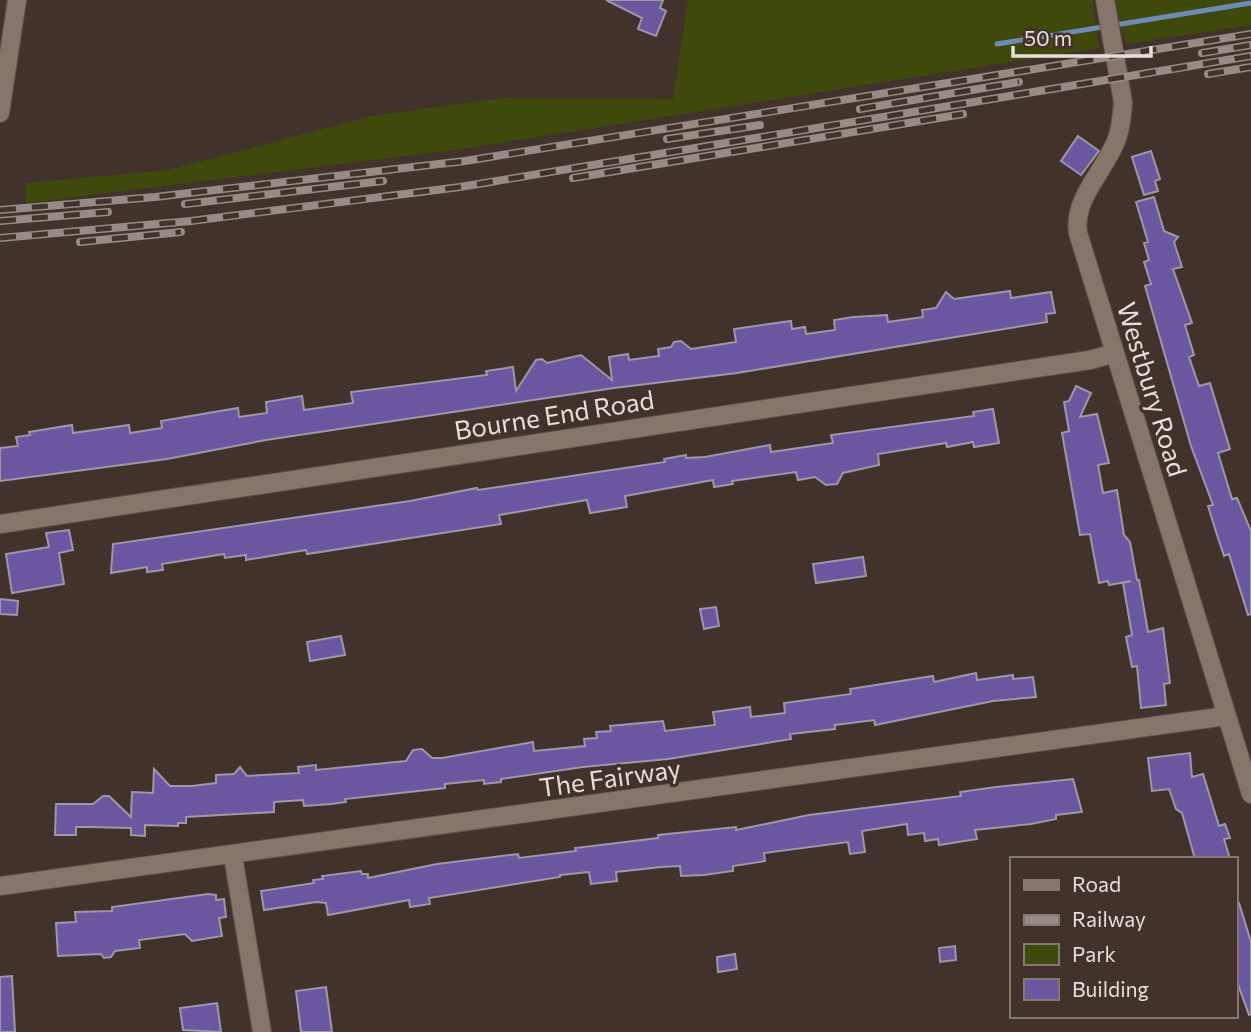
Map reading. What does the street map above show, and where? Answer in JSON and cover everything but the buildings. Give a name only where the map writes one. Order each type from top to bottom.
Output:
[{"type":"street","points":[[0,113],[17,0]]},
{"type":"street","name":"Westbury Road","points":[[1105,0],[1123,103],[1116,142],[1083,200],[1077,223],[1251,794]]},
{"type":"street","name":"Bourne End Road","points":[[0,524],[1090,360],[1115,353]]},
{"type":"street","name":"The Fairway","points":[[0,886],[233,856],[1226,716]]},
{"type":"street","points":[[233,856],[262,1032]]},
{"type":"green space","points":[[688,0],[1092,0],[1099,48],[462,149],[26,203],[26,183],[168,170],[372,116],[502,98],[673,99]]},
{"type":"green space","points":[[1114,0],[1251,0],[1251,25],[1126,44]]},
{"type":"waterway","points":[[997,44],[1251,3]]},
{"type":"railway","points":[[0,210],[155,197],[465,161],[1251,34]]},
{"type":"railway","points":[[1202,53],[1251,45]]},
{"type":"railway","points":[[0,238],[191,221],[460,187],[1251,56]]},
{"type":"railway","points":[[1208,74],[1251,67]]},
{"type":"railway","points":[[860,109],[1019,82]]},
{"type":"railway","points":[[573,178],[963,114]]},
{"type":"railway","points":[[667,139],[760,125]]},
{"type":"railway","points":[[185,204],[383,181]]},
{"type":"railway","points":[[0,221],[108,212]]},
{"type":"railway","points":[[80,242],[181,232]]}]
